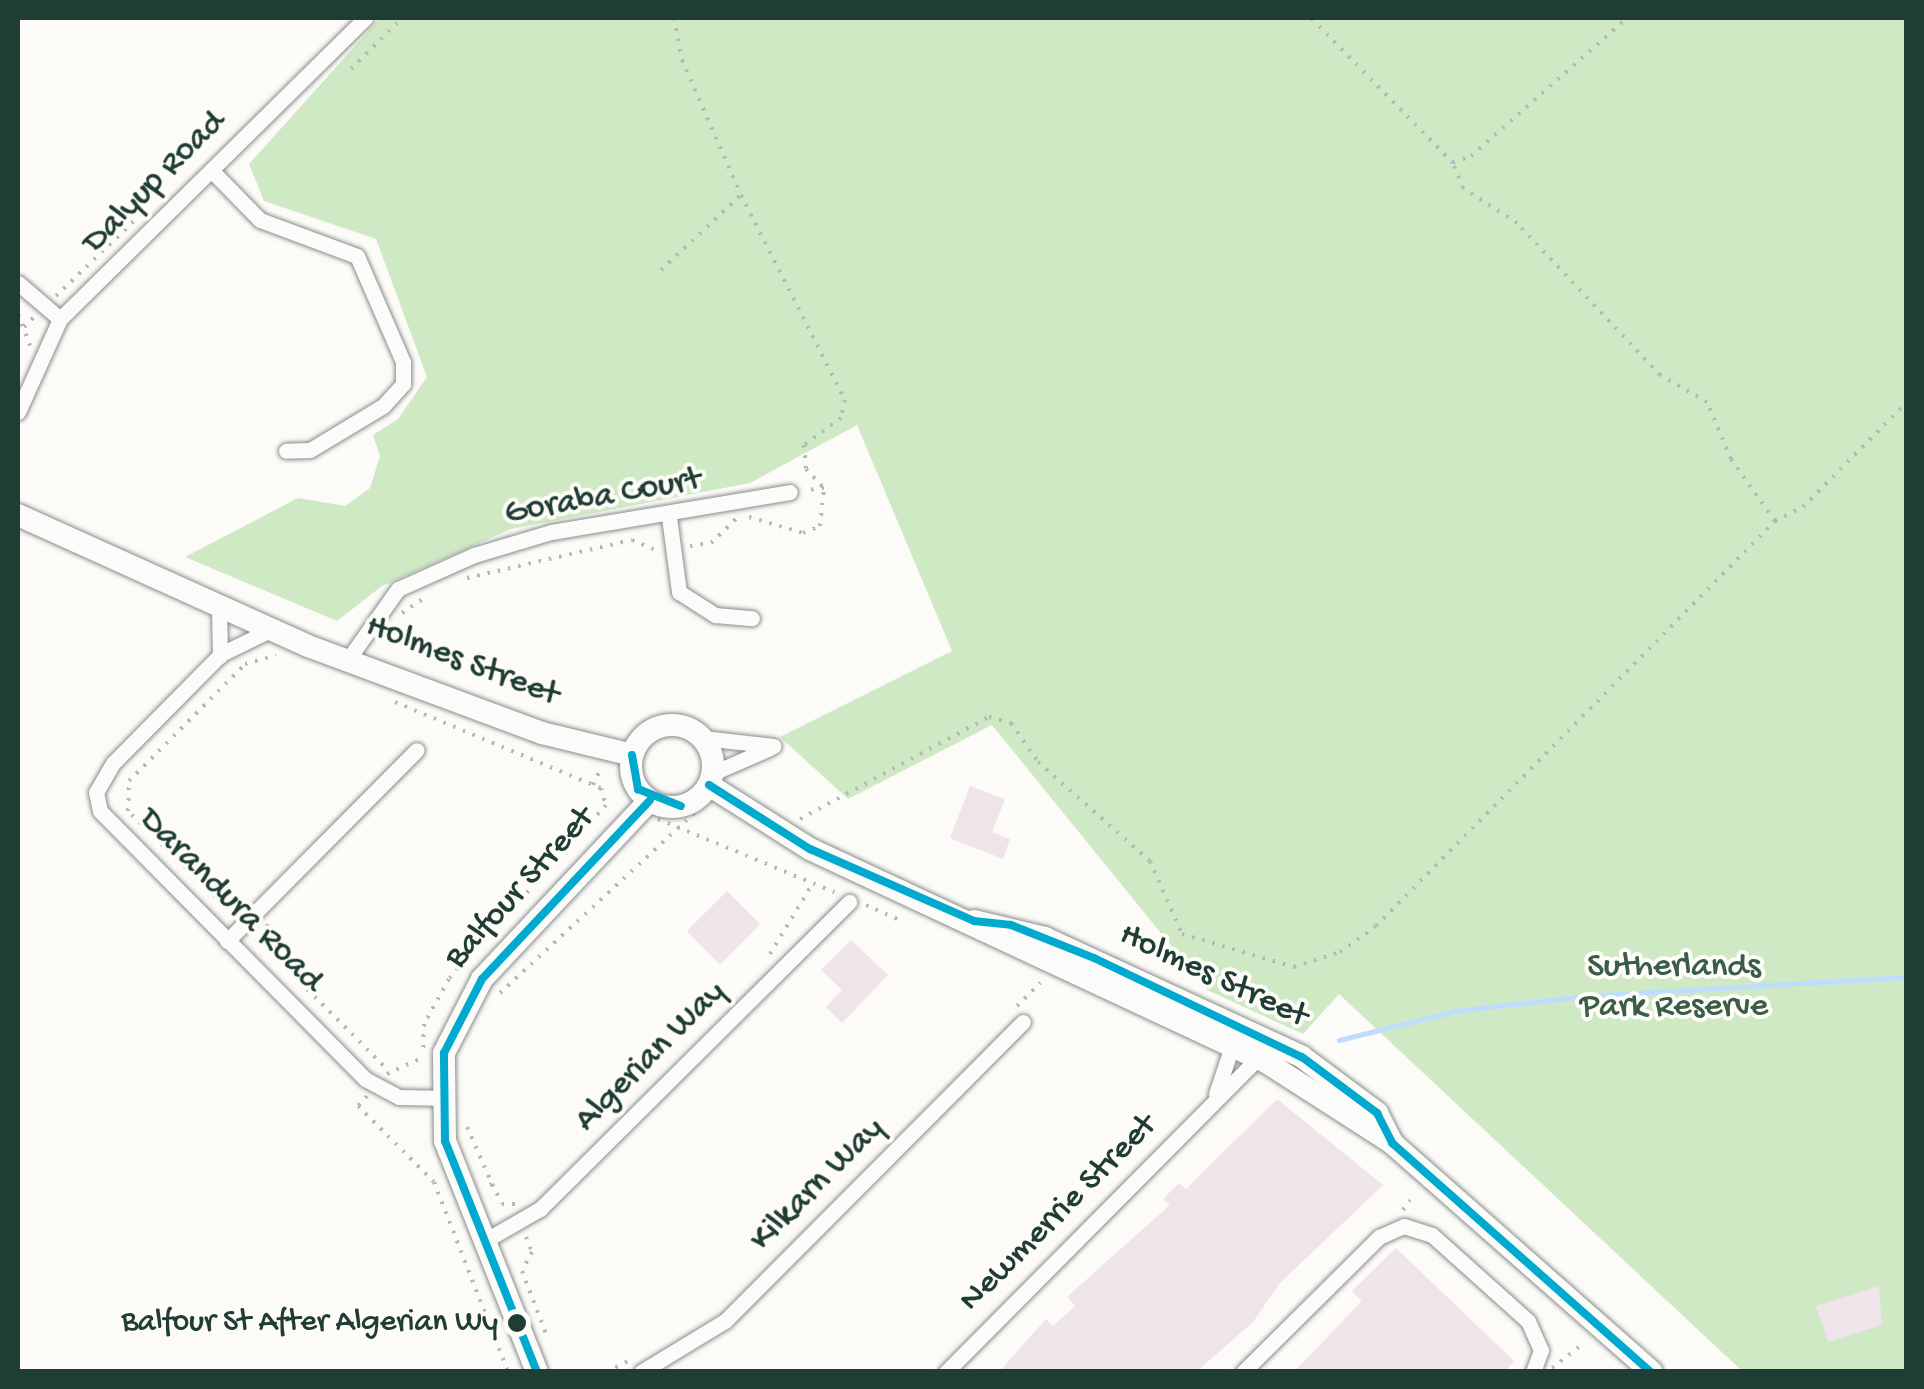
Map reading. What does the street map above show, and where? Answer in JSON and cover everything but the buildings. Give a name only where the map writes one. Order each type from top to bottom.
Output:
[{"type":"main road","name":"Holmes Street","points":[[18,515],[157,574],[268,612],[349,658],[542,733],[632,755]]},
{"type":"main road","name":"Holmes Street","points":[[157,574],[219,608],[270,630],[326,647]]},
{"type":"main road","points":[[682,726],[703,738],[711,779],[680,806],[650,800],[633,778],[632,755],[657,728],[682,726]]},
{"type":"main road","name":"Holmes Street","points":[[711,779],[810,849],[974,921],[1004,944],[1236,1034],[1265,1050],[1392,1143],[1652,1372]]},
{"type":"main road","name":"Balfour Street","points":[[438,1098],[460,1010],[650,800]]},
{"type":"main road","points":[[438,1098],[466,1194],[537,1372]]},
{"type":"street","name":"Dalyup Road","points":[[18,412],[60,319],[365,18]]},
{"type":"street","points":[[210,170],[260,220],[357,256],[403,362],[403,384],[383,406],[310,450],[286,451]]},
{"type":"street","points":[[18,283],[60,319]]},
{"type":"street","name":"Goraba Court","points":[[349,658],[398,589],[424,574],[551,532],[669,517],[790,492]]},
{"type":"street","points":[[669,517],[679,592],[716,615],[752,618]]},
{"type":"street","points":[[219,608],[220,655]]},
{"type":"street","name":"Darandura Road","points":[[270,630],[220,655],[113,763],[96,792],[111,824],[382,1092],[438,1098]]},
{"type":"street","points":[[703,738],[774,746],[711,779]]},
{"type":"street","points":[[227,941],[418,750]]},
{"type":"street","name":"Algerian Way","points":[[486,1240],[522,1225],[849,902]]},
{"type":"street","name":"Kilkarn Way","points":[[641,1372],[726,1321],[1023,1022]]},
{"type":"street","name":"Newmerrie Street","points":[[1215,1098],[1236,1034]]},
{"type":"street","name":"Newmerrie Street","points":[[946,1372],[1265,1050]]},
{"type":"street","points":[[1243,1372],[1379,1237],[1404,1226],[1432,1235],[1528,1321],[1541,1350],[1534,1372]]},
{"type":"path","points":[[350,68],[402,18]]},
{"type":"path","points":[[456,582],[632,540],[673,548],[712,543],[738,517],[803,533],[820,526],[824,488],[806,469],[804,445],[841,418],[844,400],[741,194],[682,60],[674,18]]},
{"type":"path","points":[[1312,18],[1453,162],[1463,188],[1518,222],[1660,375],[1707,402],[1731,459],[1775,521]]},
{"type":"path","points":[[1453,162],[1471,156],[1627,18]]},
{"type":"path","points":[[661,270],[741,194]]},
{"type":"path","points":[[18,314],[30,348],[24,366]]},
{"type":"path","points":[[799,820],[989,717],[1011,723],[1038,762],[1150,862],[1182,934],[1294,967],[1340,952],[1376,926],[1775,521],[1803,508],[1906,404]]},
{"type":"path","points":[[790,492],[824,488]]},
{"type":"path","points":[[392,624],[440,586]]},
{"type":"path","points":[[280,654],[245,664],[129,782],[128,812],[216,896],[243,900],[269,926],[270,952],[390,1071]]},
{"type":"path","points":[[391,700],[601,788],[606,805]]},
{"type":"path","points":[[496,997],[674,823],[813,882],[767,958]]},
{"type":"path","points":[[464,1109],[502,1204],[521,1204]]},
{"type":"path","points":[[442,1203],[492,1184]]},
{"type":"path","points":[[1403,1210],[1410,1200]]},
{"type":"path","points":[[514,1204],[532,1252],[522,1272],[554,1355]]},
{"type":"path","points":[[1552,1368],[1580,1346]]},
{"type":"green space","name":"Sutherlands Park Reserve","points":[[380,18],[1906,18],[1906,1371],[1742,1371],[1339,994],[1303,1034],[1207,990],[992,725],[848,799],[780,737],[952,651],[857,425],[750,483],[511,529],[382,586],[337,621],[185,557],[298,498],[345,506],[370,488],[380,456],[373,435],[398,419],[427,377],[376,239],[264,201],[249,164]]},
{"type":"waterway","points":[[1339,1040],[1455,1011],[1585,996],[1906,977]]},
{"type":"transit line","points":[[632,755],[638,789],[681,806]]},
{"type":"transit line","points":[[709,785],[810,849],[974,921],[1011,925],[1094,958],[1302,1057],[1377,1113],[1392,1143],[1651,1372]]},
{"type":"transit line","points":[[537,1372],[445,1141],[444,1053],[482,979],[650,800]]},
{"type":"place","name":"Balfour St After Algerian Wy","points":[[517,1323]]}]
